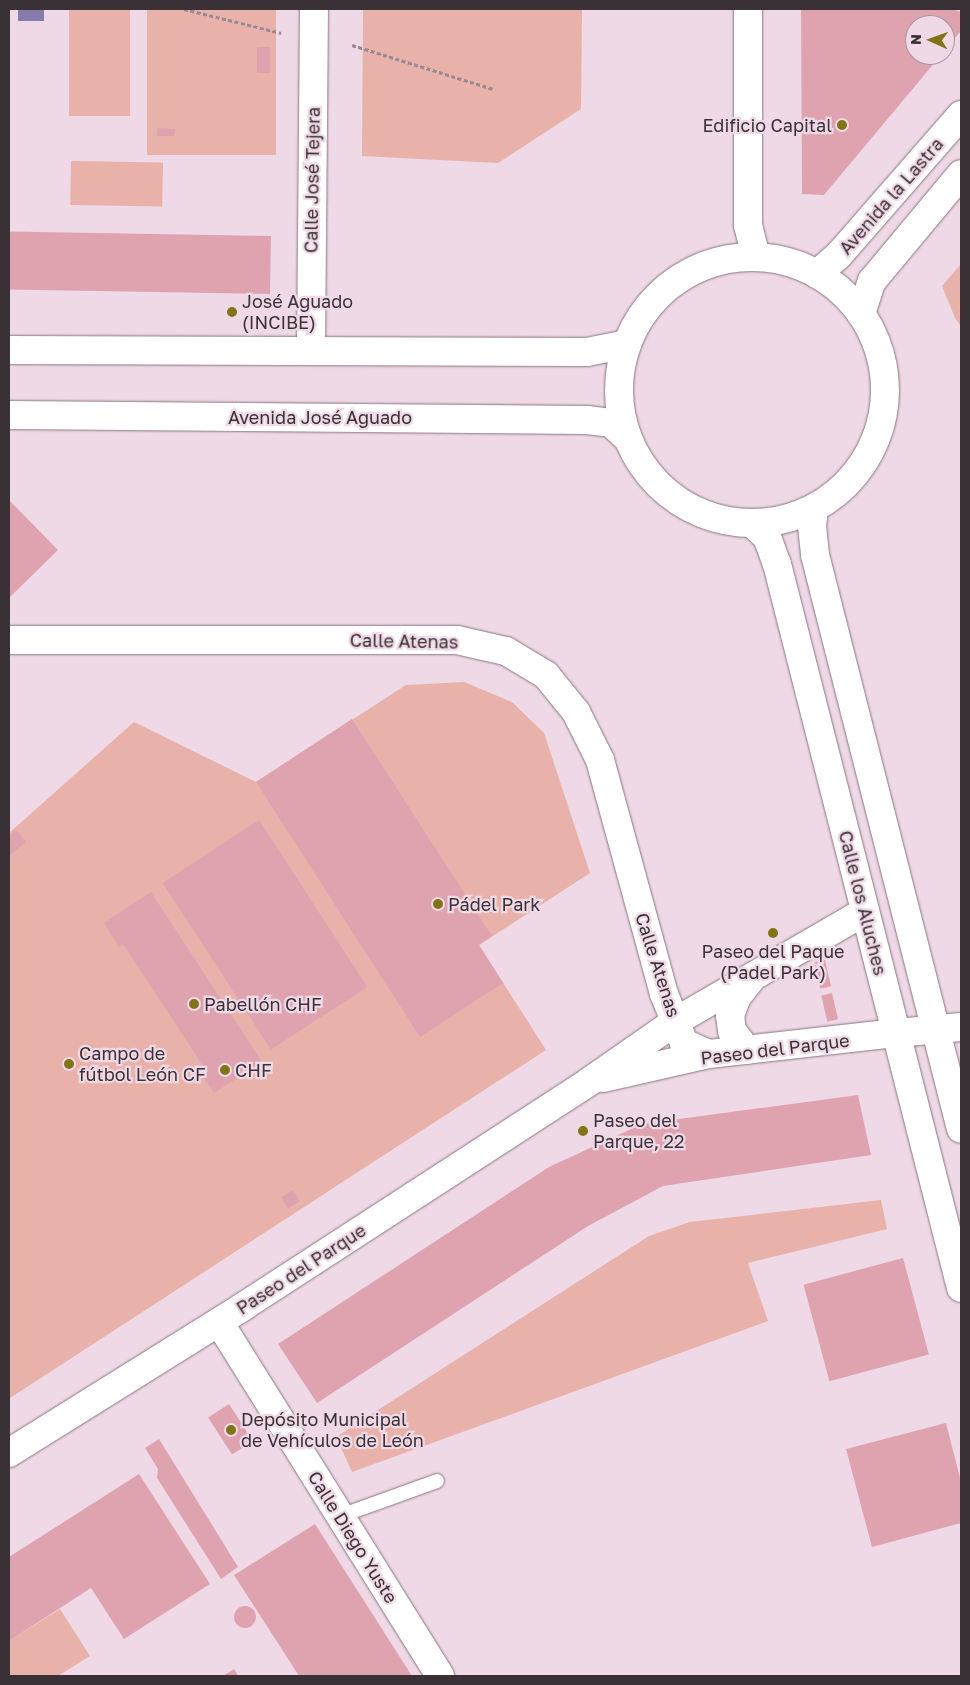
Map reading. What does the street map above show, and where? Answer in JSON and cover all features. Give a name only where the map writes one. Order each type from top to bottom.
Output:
[{"type":"main road","name":"Calle José Tejera","points":[[311,351],[314,9]]},
{"type":"main road","points":[[748,9],[748,225],[756,256]]},
{"type":"main road","name":"Avenida la Lastra","points":[[817,274],[838,256],[961,116]]},
{"type":"main road","points":[[861,314],[872,281],[961,174]]},
{"type":"main road","points":[[756,256],[791,263],[817,274],[842,291],[861,314],[875,338],[882,365],[885,394],[882,422],[872,448],[858,472],[838,493],[814,508],[781,521],[753,524],[720,520],[690,509],[663,490],[641,466],[626,436],[619,398],[619,375],[627,344],[639,319],[656,297],[677,279],[710,264],[756,256]]},
{"type":"main road","points":[[9,350],[586,352],[627,344]]},
{"type":"main road","name":"Avenida José Aguado","points":[[9,415],[587,420],[611,423],[626,436]]},
{"type":"main road","points":[[814,508],[812,526],[815,555],[949,1028],[961,1129]]},
{"type":"main road","name":"Calle los Aluches","points":[[753,524],[767,537],[777,564],[961,1288]]},
{"type":"main road","name":"Calle Atenas","points":[[9,640],[457,640],[506,651],[546,675],[576,712],[600,760],[664,994],[684,1043],[709,1054]]},
{"type":"main road","name":"Paseo del Parque","points":[[9,1453],[219,1322],[590,1081],[676,1021],[864,912]]},
{"type":"main road","points":[[746,1050],[732,1031],[730,1015],[737,996],[754,976]]},
{"type":"main road","name":"Paseo del Parque","points":[[590,1081],[709,1054],[949,1028]]},
{"type":"main road","name":"Calle Diego Yuste","points":[[219,1322],[440,1676]]},
{"type":"lane","points":[[340,1516],[436,1481]]},
{"type":"path","points":[[184,9],[281,33]]},
{"type":"path","points":[[352,45],[493,89]]},
{"type":"shaded area","points":[[18,9],[44,9],[44,21],[18,21]]},
{"type":"shaded area","points":[[69,9],[130,9],[130,116],[69,116]]},
{"type":"shaded area","points":[[147,9],[276,9],[276,155],[147,155]]},
{"type":"shaded area","points":[[363,9],[582,9],[581,109],[498,163],[362,156]]},
{"type":"shaded area","points":[[71,161],[163,163],[162,207],[70,205]]},
{"type":"shaded area","points":[[961,264],[961,326],[955,318],[942,286]]},
{"type":"shaded area","name":"CHF","points":[[464,682],[512,702],[544,733],[590,873],[479,945],[546,1050],[10,1398],[9,833],[134,722],[256,782],[406,685]]},
{"type":"shaded area","points":[[881,1200],[887,1229],[748,1263],[768,1321],[352,1472],[336,1437],[649,1236],[690,1222]]},
{"type":"shaded area","points":[[60,1609],[90,1656],[58,1676],[9,1676],[9,1641]]},
{"type":"building","name":"Edificio Capital","points":[[801,9],[951,9],[961,12],[961,31],[955,38],[955,15],[905,15],[905,65],[933,65],[824,195],[802,194]]},
{"type":"building","points":[[257,47],[270,47],[270,73],[257,73]]},
{"type":"building","points":[[158,128],[175,129],[174,136],[157,136]]},
{"type":"building","points":[[9,231],[271,236],[270,294],[9,289]]},
{"type":"building","points":[[9,500],[58,550],[9,598]]},
{"type":"building","points":[[352,719],[492,936],[479,945],[503,983],[420,1037],[256,782]]},
{"type":"building","points":[[259,820],[367,987],[271,1050],[163,883]]},
{"type":"building","points":[[16,830],[26,842],[9,856],[9,836]]},
{"type":"building","name":"Pabellón CHF","points":[[151,892],[262,1062],[214,1093],[200,1072],[205,1069],[123,944],[119,947],[104,923]]},
{"type":"building","points":[[825,960],[831,986],[820,989],[814,962]]},
{"type":"building","points":[[832,993],[838,1019],[827,1022],[821,995]]},
{"type":"building","points":[[858,1095],[871,1155],[663,1186],[588,1226],[317,1403],[278,1344],[549,1167],[642,1124]]},
{"type":"building","points":[[293,1190],[300,1201],[288,1208],[281,1197]]},
{"type":"building","points":[[903,1258],[929,1355],[829,1381],[804,1285]]},
{"type":"building","name":"Depósito Municipal de Vehículos de León","points":[[229,1404],[253,1441],[232,1455],[208,1418]]},
{"type":"building","points":[[946,1423],[961,1482],[961,1523],[872,1547],[846,1449]]},
{"type":"building","points":[[159,1439],[238,1567],[221,1579],[157,1478],[158,1469],[145,1448]]},
{"type":"building","points":[[139,1474],[210,1584],[124,1639],[91,1588],[9,1641],[9,1557]]},
{"type":"building","points":[[315,1524],[412,1676],[299,1676],[234,1575]]},
{"type":"building","points":[[245,1606],[253,1609],[256,1617],[253,1625],[245,1628],[237,1625],[234,1617],[237,1609]]},
{"type":"building","points":[[234,1669],[238,1676],[223,1676]]},
{"type":"place","name":"Edificio Capital","points":[[842,125]]},
{"type":"place","name":"José Aguado (INCIBE)","points":[[232,312]]},
{"type":"place","name":"Pádel Park","points":[[438,904]]},
{"type":"place","name":"Paseo del Paque (Padel Park)","points":[[773,933]]},
{"type":"place","name":"Pabellón CHF","points":[[194,1004]]},
{"type":"place","name":"Campo de fútbol León CF","points":[[69,1064]]},
{"type":"place","name":"CHF","points":[[225,1070]]},
{"type":"place","name":"Paseo del Parque, 22","points":[[583,1131]]},
{"type":"place","name":"Depósito Municipal de Vehículos de León","points":[[231,1430]]}]
